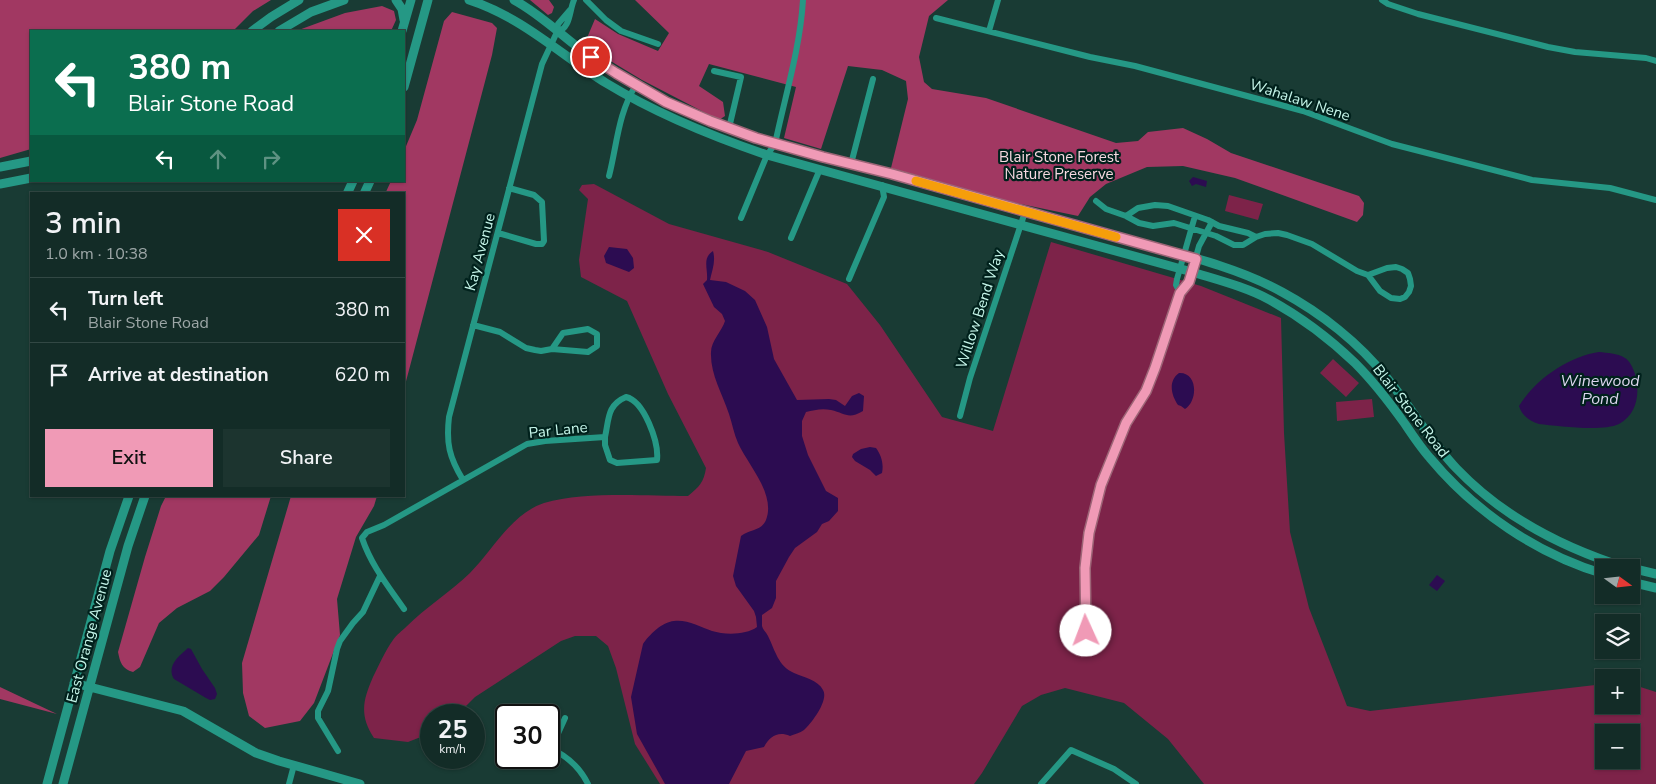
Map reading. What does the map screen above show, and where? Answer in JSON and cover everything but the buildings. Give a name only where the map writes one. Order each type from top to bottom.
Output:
[{"type":"main road","points":[[253,30],[270,17],[299,0]]},
{"type":"main road","points":[[281,30],[311,12],[344,0]]},
{"type":"main road","points":[[396,0],[402,9],[403,29]]},
{"type":"main road","points":[[403,29],[411,0]]},
{"type":"main road","points":[[405,83],[428,0]]},
{"type":"main road","name":"Blair Stone Road","points":[[470,0],[514,19],[586,70],[629,96],[667,116],[704,132],[767,154],[1180,268],[1232,284],[1270,300],[1315,329],[1354,363],[1376,385],[1429,458],[1471,500],[1500,523],[1532,543],[1568,561],[1595,571]]},
{"type":"main road","name":"Blair Stone Road","points":[[514,0],[540,16],[591,57],[636,85],[672,104],[729,128],[775,144],[1183,255],[1224,268],[1282,292],[1336,328],[1357,347],[1385,376],[1435,444],[1480,491],[1530,527],[1573,549],[1598,559]]},
{"type":"main road","points":[[0,167],[30,160]]},
{"type":"main road","points":[[0,184],[30,178]]},
{"type":"main road","points":[[1376,385],[1385,376]]},
{"type":"main road","points":[[1471,500],[1480,491]]},
{"type":"main road","name":"East Orange Avenue","points":[[47,784],[110,551],[128,497]]},
{"type":"main road","name":"East Orange Avenue","points":[[63,784],[128,546],[145,497]]},
{"type":"main road","points":[[1568,561],[1573,549]]},
{"type":"main road","points":[[1640,570],[1656,574]]},
{"type":"main road","points":[[1640,584],[1656,588]]},
{"type":"main road","points":[[74,683],[183,711],[256,753],[360,784]]},
{"type":"street","name":"Kay Avenue","points":[[463,480],[449,452],[449,417],[542,64],[558,32],[558,24],[570,10],[574,0]]},
{"type":"street","points":[[586,0],[606,20],[621,31],[658,44]]},
{"type":"street","points":[[741,218],[767,154],[775,144],[798,44],[803,0]]},
{"type":"street","points":[[989,31],[998,0]]},
{"type":"street","points":[[1382,0],[1388,4],[1418,14],[1548,47],[1575,52],[1646,58],[1656,61]]},
{"type":"street","name":"Wahalaw Nene","points":[[936,18],[1090,57],[1135,66],[1303,111],[1392,144],[1532,180],[1610,188],[1656,200]]},
{"type":"street","points":[[714,70],[742,77],[729,128]]},
{"type":"street","points":[[850,164],[873,79]]},
{"type":"street","points":[[610,176],[621,116],[629,96],[636,85]]},
{"type":"street","points":[[791,238],[820,169]]},
{"type":"street","points":[[849,279],[884,196],[882,185]]},
{"type":"street","points":[[498,232],[536,244],[544,242],[542,202],[534,195],[509,188]]},
{"type":"street","points":[[884,196],[896,189]]},
{"type":"street","points":[[1096,200],[1106,209],[1139,223],[1153,226],[1174,223],[1206,233],[1234,245],[1243,245],[1265,234],[1278,233],[1299,238],[1357,271],[1368,275],[1380,291],[1391,298],[1400,299],[1409,292],[1411,286],[1410,279],[1408,273],[1402,269],[1396,267],[1368,275]]},
{"type":"street","points":[[1126,216],[1138,208],[1155,205],[1168,206],[1219,226],[1248,233],[1256,237]]},
{"type":"street","name":"Willow Bend Way","points":[[960,416],[970,378],[1025,212]]},
{"type":"street","points":[[1180,293],[1176,285],[1194,216]]},
{"type":"street","points":[[1086,631],[1085,568],[1094,512],[1101,485],[1126,423],[1146,391],[1180,293],[1189,282],[1199,246],[1212,222]]},
{"type":"street","points":[[474,325],[500,332],[526,348],[541,351],[552,349],[588,352],[596,346],[597,334],[588,329],[563,334],[552,349]]},
{"type":"street","name":"Par Lane","points":[[626,396],[631,398],[637,404],[654,434],[658,451],[657,460],[618,463],[610,460],[606,437],[612,406],[626,396]]},
{"type":"street","name":"Par Lane","points":[[380,576],[366,550],[362,538],[367,532],[384,525],[527,444],[606,437]]},
{"type":"street","points":[[338,751],[318,718],[318,711],[328,691],[340,641],[363,612],[380,576],[404,609]]},
{"type":"street","points":[[560,728],[565,718]]},
{"type":"street","points":[[1042,784],[1071,750],[1114,769],[1136,784]]},
{"type":"street","points":[[560,755],[574,764],[588,784]]},
{"type":"street","points":[[289,784],[294,765]]},
{"type":"shaded area","points":[[594,184],[669,224],[768,252],[847,284],[880,325],[942,417],[993,431],[1051,242],[1201,286],[1281,318],[1284,433],[1290,532],[1309,608],[1347,706],[1370,711],[1595,685],[1595,714],[1640,714],[1640,687],[1656,692],[1656,784],[1204,784],[1168,739],[1124,703],[1065,688],[1041,695],[1022,706],[974,784],[660,784],[635,744],[616,668],[608,646],[596,636],[575,636],[561,641],[475,697],[468,704],[420,704],[420,737],[408,742],[374,738],[364,715],[365,700],[373,677],[390,644],[414,620],[470,573],[522,515],[532,508],[560,499],[616,495],[688,496],[698,487],[704,477],[706,468],[668,394],[627,301],[581,277],[579,260],[588,199],[579,190],[582,185]]},
{"type":"shaded area","points":[[1229,195],[1263,204],[1258,220],[1225,211]]},
{"type":"shaded area","points":[[1333,359],[1359,383],[1346,397],[1320,373]]},
{"type":"shaded area","points":[[1372,399],[1374,417],[1337,421],[1336,402]]},
{"type":"green space","points":[[0,0],[271,0],[253,11],[234,30],[30,30],[30,149],[0,158]]},
{"type":"green space","points":[[530,0],[549,0],[554,7],[552,13],[548,15]]},
{"type":"green space","name":"Blair Stone Forest Nature Preserve","points":[[635,0],[948,0],[929,16],[919,57],[924,82],[932,89],[986,98],[1116,143],[1138,141],[1148,132],[1183,128],[1231,153],[1359,196],[1364,203],[1363,215],[1357,222],[1235,178],[1183,166],[1147,167],[1106,184],[1090,197],[1078,216],[1007,201],[891,168],[908,99],[906,81],[882,70],[848,66],[821,149],[784,138],[796,87],[709,64],[699,86],[723,102],[725,116],[719,120],[642,80],[584,45],[595,19],[618,34],[658,51],[669,33]]},
{"type":"green space","points":[[382,6],[394,11],[396,20],[391,30],[299,30],[345,13]]},
{"type":"green space","points":[[452,12],[492,23],[497,28],[492,55],[405,385],[405,192],[386,192],[391,182],[405,182],[405,149],[417,120],[444,21]]},
{"type":"green space","points":[[166,497],[271,497],[259,535],[210,591],[177,608],[159,623],[140,667],[133,672],[122,665],[118,652],[161,506]]},
{"type":"green space","points":[[291,497],[377,497],[374,506],[356,537],[337,599],[340,635],[314,703],[300,721],[265,728],[249,716],[243,693],[242,663]]},
{"type":"green space","points":[[0,687],[57,714],[0,699]]},
{"type":"water","points":[[1193,177],[1207,181],[1206,187],[1196,184],[1192,186],[1189,181]]},
{"type":"water","points":[[609,247],[627,249],[633,258],[634,268],[629,272],[606,263],[604,256]]},
{"type":"water","points":[[713,251],[714,262],[710,280],[726,282],[745,291],[755,300],[767,327],[774,359],[797,400],[829,399],[836,400],[845,406],[852,396],[859,393],[864,396],[863,411],[854,415],[847,415],[828,409],[806,412],[802,421],[802,436],[808,455],[826,491],[838,498],[838,511],[829,521],[822,524],[817,532],[795,548],[776,581],[776,598],[772,608],[762,615],[762,627],[784,666],[794,673],[814,681],[823,690],[824,699],[819,711],[802,731],[790,736],[778,734],[769,740],[764,747],[746,751],[729,784],[665,784],[637,734],[631,697],[643,644],[660,626],[674,621],[688,622],[712,631],[735,634],[747,632],[757,627],[754,611],[736,586],[733,576],[741,536],[764,524],[768,510],[764,490],[735,436],[712,368],[711,348],[725,321],[722,314],[714,307],[703,284],[707,280],[707,260]]},
{"type":"water","name":"Winewood Pond","points":[[1599,352],[1622,356],[1630,363],[1634,372],[1637,381],[1636,402],[1634,409],[1625,420],[1619,424],[1602,428],[1580,428],[1539,424],[1530,420],[1520,410],[1519,406],[1526,396],[1553,371],[1575,359]]},
{"type":"water","points":[[1179,373],[1190,377],[1194,388],[1192,400],[1185,409],[1178,405],[1172,393],[1173,380]]},
{"type":"water","points":[[876,448],[881,456],[882,473],[876,476],[852,457],[853,454],[861,449]]},
{"type":"water","points":[[1437,575],[1445,581],[1437,591],[1429,585]]},
{"type":"water","points":[[188,648],[191,649],[215,688],[217,694],[215,699],[210,700],[174,679],[172,674],[173,666]]},
{"type":"slow traffic","points":[[916,181],[1116,237]]},
{"type":"route","points":[[591,57],[666,102],[756,138],[1196,259],[1189,282],[1180,293],[1146,391],[1126,423],[1101,485],[1089,533],[1085,568],[1086,631]]}]
